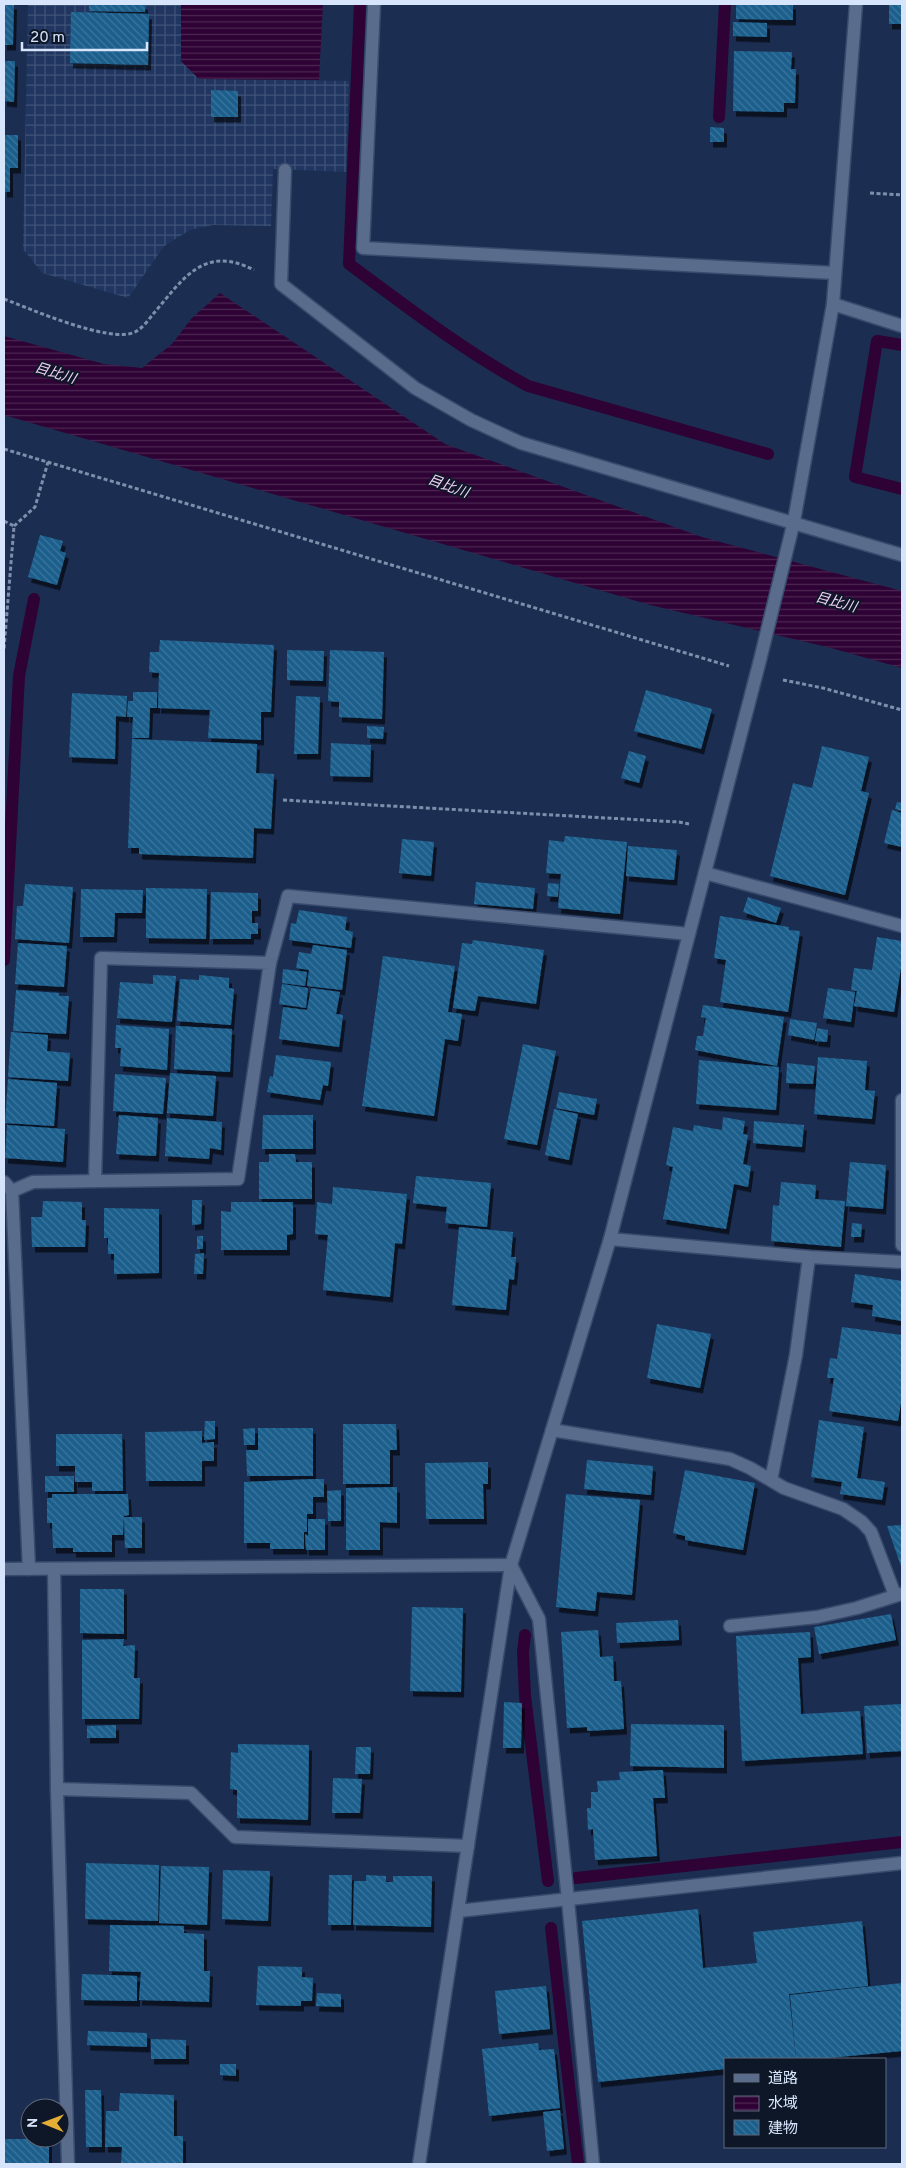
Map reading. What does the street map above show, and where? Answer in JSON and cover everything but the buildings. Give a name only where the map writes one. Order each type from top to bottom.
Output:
[{"type":"street","points":[[374,4],[363,248],[835,273]]},
{"type":"street","points":[[419,2164],[511,1565],[610,1239],[793,526],[833,304],[856,4]]},
{"type":"street","points":[[285,170],[281,284],[415,388],[470,420],[521,443],[793,526],[902,554]]},
{"type":"street","points":[[833,304],[902,326]]},
{"type":"street","points":[[705,872],[902,926]]},
{"type":"street","points":[[29,1569],[8,1186],[33,1182],[238,1179],[270,962],[288,896],[689,934]]},
{"type":"street","points":[[95,1181],[101,958],[270,962]]},
{"type":"street","points":[[902,1100],[902,1245]]},
{"type":"street","points":[[610,1239],[809,1257],[902,1262]]},
{"type":"street","points":[[772,1480],[796,1355],[809,1257]]},
{"type":"street","points":[[552,1430],[730,1459],[784,1488],[843,1510],[862,1522],[872,1532],[899,1594],[857,1608],[817,1617],[730,1626]]},
{"type":"street","points":[[4,1569],[511,1565]]},
{"type":"street","points":[[511,1565],[539,1619],[593,2164]]},
{"type":"street","points":[[54,1569],[57,1789],[68,2164]]},
{"type":"street","points":[[57,1789],[191,1793],[235,1836],[468,1846]]},
{"type":"street","points":[[458,1911],[902,1863]]},
{"type":"path","points":[[4,299],[99,332],[118,334],[135,332],[147,322],[185,276],[199,266],[218,262],[240,263],[281,284]]},
{"type":"path","points":[[4,449],[756,674],[823,688],[902,710]]},
{"type":"path","points":[[4,650],[14,526],[36,507],[48,462]]},
{"type":"path","points":[[4,521],[14,526]]},
{"type":"path","points":[[283,800],[678,822],[716,831]]},
{"type":"shaded area","points":[[28,4],[181,4],[181,61],[199,79],[349,81],[346,172],[273,169],[271,226],[213,225],[190,230],[164,246],[128,298],[42,273],[23,249]]},
{"type":"water","points":[[181,4],[323,4],[319,80],[199,79],[181,61]]},
{"type":"water","name":"目比川","points":[[220,293],[445,444],[702,537],[902,591],[902,668],[831,648],[650,605],[4,415],[4,336],[104,364],[142,368],[172,344],[191,319]]},
{"type":"waterway","points":[[360,4],[349,264],[481,358],[528,386],[768,454]]},
{"type":"waterway","points":[[719,117],[725,4]]},
{"type":"waterway","points":[[902,345],[877,341],[855,477],[902,489]]},
{"type":"waterway","points":[[4,960],[19,676],[34,599]]},
{"type":"waterway","points":[[525,1635],[523,1652],[525,1696],[548,1881]]},
{"type":"waterway","points":[[576,1878],[902,1842]]},
{"type":"waterway","points":[[551,1928],[578,2164]]}]
